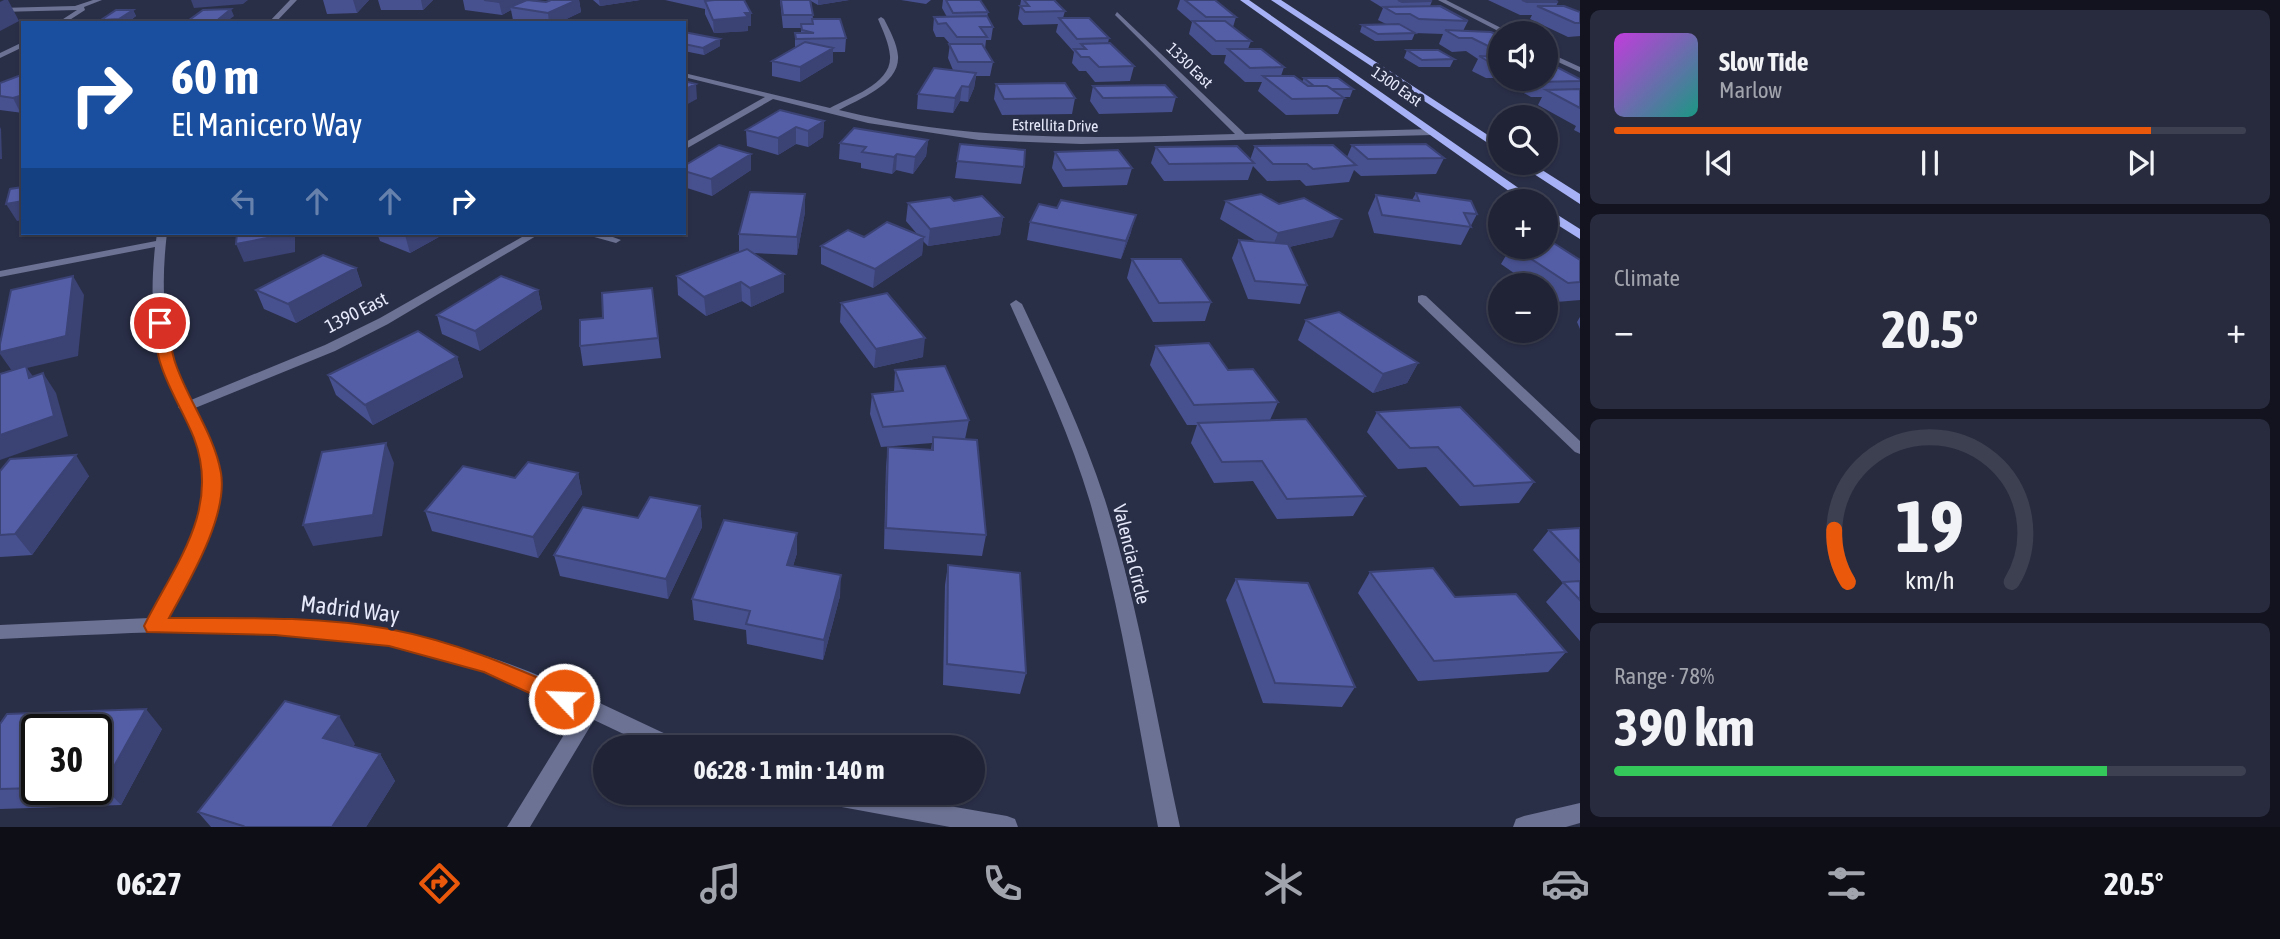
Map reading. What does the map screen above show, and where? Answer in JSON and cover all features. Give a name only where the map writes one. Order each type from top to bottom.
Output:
[{"type":"main road","name":"1300 East","points":[[1244,0],[1514,189]]},
{"type":"main road","name":"1300 East","points":[[1275,0],[1488,140]]},
{"type":"main road","points":[[1541,175],[1580,200]]},
{"type":"main road","points":[[1558,220],[1580,235]]},
{"type":"street","points":[[273,21],[294,0]]},
{"type":"street","points":[[1441,0],[1488,24]]},
{"type":"street","points":[[0,10],[59,9],[96,2]]},
{"type":"street","points":[[63,21],[96,2]]},
{"type":"street","name":"1330 East","points":[[1117,15],[1243,136]]},
{"type":"street","points":[[831,111],[890,73],[894,62],[893,50],[881,19]]},
{"type":"street","points":[[0,56],[21,45]]},
{"type":"street","points":[[1558,59],[1580,70]]},
{"type":"street","name":"Estrellita Drive","points":[[686,76],[905,128],[1014,140],[1432,132]]},
{"type":"street","points":[[686,146],[771,97]]},
{"type":"street","name":"1390 East","points":[[185,407],[330,348],[384,321],[533,235]]},
{"type":"street","points":[[598,235],[616,240]]},
{"type":"street","points":[[0,274],[161,238],[160,323],[168,364],[185,407],[202,439],[213,476],[207,517],[191,560],[154,626]]},
{"type":"street","points":[[1422,299],[1580,449]]},
{"type":"street","name":"Valencia Circle","points":[[1016,304],[1068,418],[1098,501],[1122,599],[1169,827]]},
{"type":"street","name":"Madrid Way","points":[[0,632],[154,626],[275,626],[389,638],[488,664],[645,735]]},
{"type":"street","points":[[518,827],[589,710]]},
{"type":"street","points":[[886,805],[1007,827]]},
{"type":"street","points":[[1524,827],[1580,813]]},
{"type":"building","points":[[527,0],[577,0],[548,13],[510,7]]},
{"type":"building","points":[[744,0],[751,13],[745,13],[748,17],[713,20],[705,1]]},
{"type":"building","points":[[781,0],[810,0],[813,15],[783,15]]},
{"type":"building","points":[[946,0],[980,0],[988,12],[953,13]]},
{"type":"building","points":[[1024,0],[1054,0],[1065,11],[1025,12],[1020,6],[1029,6]]},
{"type":"building","points":[[1185,0],[1215,0],[1236,17],[1206,17]]},
{"type":"building","points":[[1398,0],[1429,0],[1432,1],[1402,2]]},
{"type":"building","points":[[1522,0],[1554,0],[1558,2],[1527,2]]},
{"type":"building","points":[[1440,6],[1468,21],[1419,19],[1410,14],[1396,14],[1384,7]]},
{"type":"building","points":[[1537,6],[1564,6],[1580,12],[1580,23],[1575,23]]},
{"type":"building","points":[[231,9],[216,21],[188,21],[203,10]]},
{"type":"building","points":[[116,10],[133,10],[119,19],[101,20]]},
{"type":"building","points":[[987,16],[993,27],[980,27],[987,37],[957,37],[946,23],[938,24],[934,17]]},
{"type":"building","points":[[1059,18],[1089,18],[1109,38],[1077,39]]},
{"type":"building","points":[[812,19],[840,19],[846,38],[796,39],[795,33],[814,33],[802,30],[801,24],[813,24]]},
{"type":"building","points":[[1193,21],[1225,21],[1251,41],[1216,41]]},
{"type":"building","points":[[1399,24],[1415,33],[1378,34],[1362,25]]},
{"type":"building","points":[[1445,30],[1488,32],[1488,46],[1472,38],[1459,38]]},
{"type":"building","points":[[686,32],[720,39],[703,48],[686,44]]},
{"type":"building","points":[[805,42],[833,48],[800,67],[772,61]]},
{"type":"building","points":[[1110,43],[1134,66],[1099,67],[1089,57],[1081,57],[1074,49],[1086,49],[1081,44]]},
{"type":"building","points":[[949,44],[982,44],[993,62],[958,62]]},
{"type":"building","points":[[1228,49],[1261,49],[1284,67],[1250,68]]},
{"type":"building","points":[[1407,50],[1438,50],[1454,59],[1422,60]]},
{"type":"building","points":[[934,68],[976,73],[969,87],[962,86],[955,98],[918,94]]},
{"type":"building","points":[[1558,68],[1580,79],[1558,82]]},
{"type":"building","points":[[21,75],[21,96],[13,98],[0,96],[0,83]]},
{"type":"building","points":[[1263,76],[1294,76],[1308,86],[1327,86],[1344,98],[1292,99]]},
{"type":"building","points":[[1304,78],[1338,78],[1353,89],[1314,86]]},
{"type":"building","points":[[686,82],[696,84],[686,89]]},
{"type":"building","points":[[1065,83],[1075,98],[1004,99],[996,84]]},
{"type":"building","points":[[1165,85],[1176,97],[1103,98],[1093,86]]},
{"type":"building","points":[[1580,89],[1580,108],[1548,91]]},
{"type":"building","points":[[780,110],[824,121],[808,131],[796,127],[778,138],[746,130]]},
{"type":"building","points":[[854,128],[928,140],[915,157],[862,152],[866,147],[840,143]]},
{"type":"building","points":[[960,144],[1025,150],[1024,167],[957,161]]},
{"type":"building","points":[[1426,144],[1444,158],[1368,159],[1352,145]]},
{"type":"building","points":[[719,145],[751,154],[711,179],[686,172],[686,165]]},
{"type":"building","points":[[1333,145],[1356,165],[1313,169],[1307,164],[1273,164],[1255,146]]},
{"type":"building","points":[[1237,146],[1254,163],[1169,164],[1156,147]]},
{"type":"building","points":[[1118,150],[1132,168],[1066,170],[1055,152]]},
{"type":"building","points":[[21,187],[21,201],[6,204],[10,189]]},
{"type":"building","points":[[750,192],[805,194],[797,237],[739,234]]},
{"type":"building","points":[[1416,193],[1471,201],[1477,214],[1464,213],[1471,227],[1382,215],[1376,195],[1419,201]]},
{"type":"building","points":[[1261,194],[1279,204],[1304,198],[1341,219],[1278,233],[1226,201]]},
{"type":"building","points":[[982,196],[1003,217],[930,229],[908,203],[950,197],[954,201]]},
{"type":"building","points":[[1061,200],[1136,215],[1126,241],[1030,222],[1039,204],[1057,208]]},
{"type":"building","points":[[887,222],[924,237],[875,269],[821,246],[848,230],[864,237]]},
{"type":"building","points":[[237,235],[283,235],[236,244]]},
{"type":"building","points":[[1239,240],[1288,244],[1307,285],[1255,281]]},
{"type":"building","points":[[1558,246],[1580,260],[1580,282],[1568,283],[1558,276],[1558,273],[1553,273],[1531,259],[1558,259]]},
{"type":"building","points":[[747,249],[784,274],[750,288],[741,282],[704,297],[677,276]]},
{"type":"building","points":[[323,255],[356,268],[288,304],[256,290]]},
{"type":"building","points":[[1132,259],[1181,259],[1211,302],[1159,303]]},
{"type":"building","points":[[73,276],[66,336],[0,352],[11,290]]},
{"type":"building","points":[[501,276],[538,290],[475,331],[437,315]]},
{"type":"building","points":[[652,288],[658,338],[580,346],[580,320],[603,318],[602,293]]},
{"type":"building","points":[[887,293],[925,338],[876,349],[841,303]]},
{"type":"building","points":[[1339,312],[1418,363],[1383,374],[1306,320]]},
{"type":"building","points":[[418,331],[457,357],[365,405],[328,375]]},
{"type":"building","points":[[1209,343],[1228,370],[1253,369],[1278,402],[1194,405],[1156,346]]},
{"type":"building","points":[[26,366],[29,378],[43,373],[54,416],[0,435],[0,374]]},
{"type":"building","points":[[945,366],[969,420],[883,427],[872,394],[903,391],[895,370]]},
{"type":"building","points":[[1460,407],[1534,482],[1474,486],[1438,447],[1410,448],[1377,412]]},
{"type":"building","points":[[1306,419],[1365,496],[1287,499],[1262,461],[1222,462],[1198,423]]},
{"type":"building","points":[[933,437],[977,440],[986,535],[886,528],[888,447],[933,450]]},
{"type":"building","points":[[386,443],[373,515],[303,525],[322,452]]},
{"type":"building","points":[[76,455],[15,534],[0,535],[0,471],[10,459]]},
{"type":"building","points":[[528,462],[578,473],[533,537],[425,511],[463,466],[515,478]]},
{"type":"building","points":[[650,497],[700,506],[666,579],[554,555],[583,507],[638,518]]},
{"type":"building","points":[[724,520],[797,533],[787,565],[841,575],[824,640],[746,624],[750,611],[692,599]]},
{"type":"building","points":[[1580,528],[1580,562],[1549,530]]},
{"type":"building","points":[[948,565],[1020,573],[1026,673],[947,664]]},
{"type":"building","points":[[1433,568],[1455,597],[1516,594],[1566,652],[1434,661],[1370,572]]},
{"type":"building","points":[[1236,579],[1308,583],[1355,687],[1275,683]]},
{"type":"building","points":[[1580,581],[1580,600],[1563,582]]},
{"type":"building","points":[[285,701],[339,716],[323,738],[380,754],[332,827],[242,827],[198,812]]},
{"type":"building","points":[[146,709],[112,770],[112,714],[21,714],[21,788],[0,789],[0,724],[7,714]]},
{"type":"route","points":[[160,323],[168,364],[185,407],[202,439],[213,476],[207,517],[191,560],[154,626],[275,626],[389,638],[488,664],[564,699]]}]
